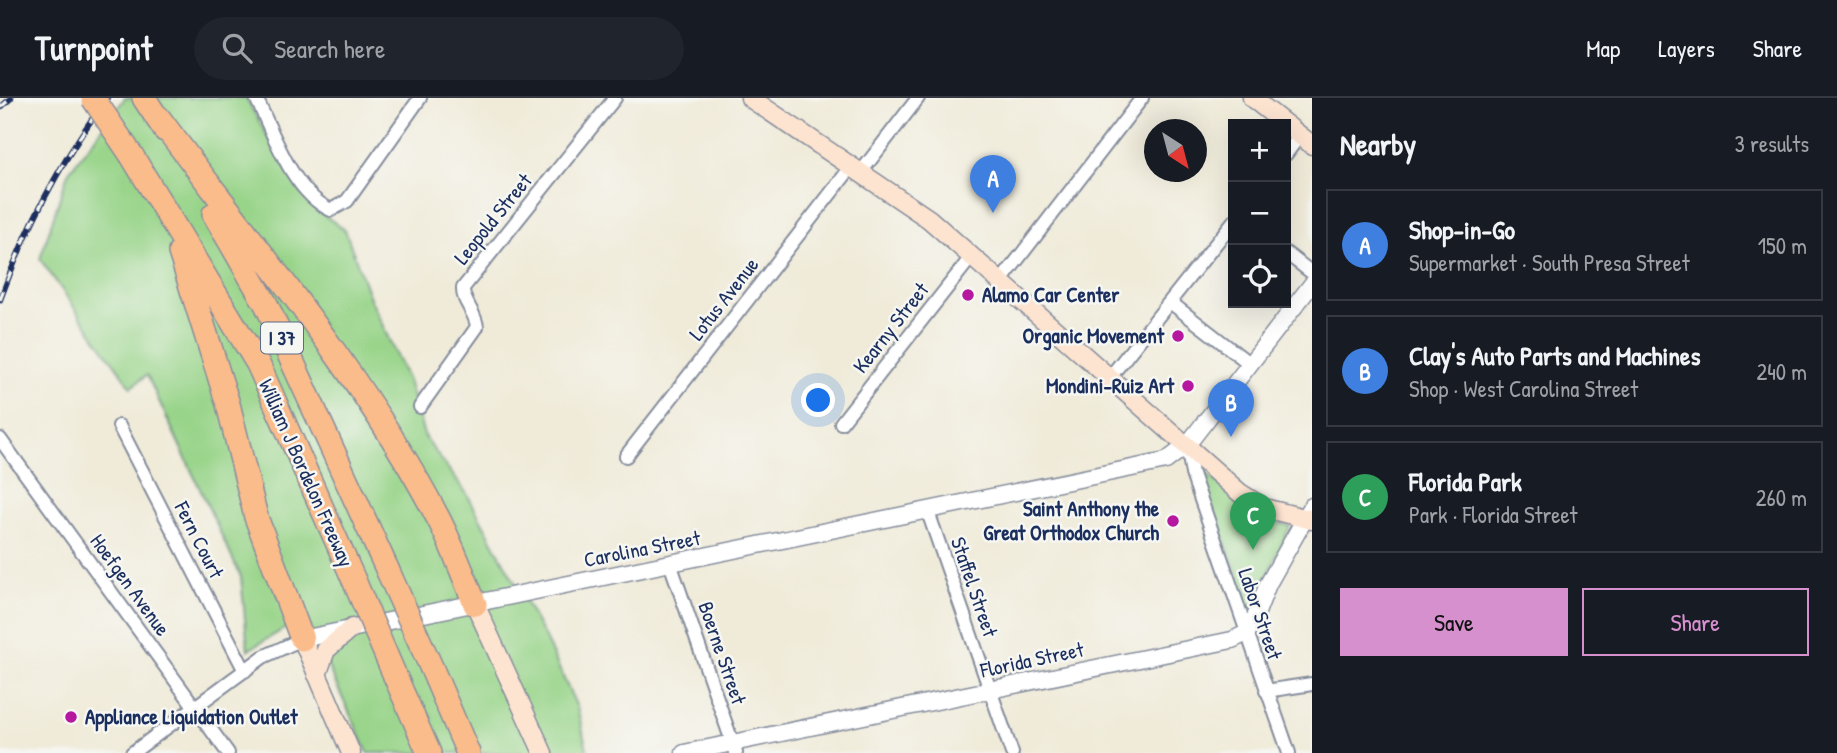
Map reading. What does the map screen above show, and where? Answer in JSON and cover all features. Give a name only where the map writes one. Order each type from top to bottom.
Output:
[{"type":"highway","name":"William J Bordelon Freeway","points":[[93,98],[132,156],[258,364],[429,753]]},
{"type":"highway","name":"William J Bordelon Freeway","points":[[144,98],[158,117],[267,306],[468,753]]},
{"type":"highway","points":[[158,117],[319,334],[392,439],[438,517],[475,604]]},
{"type":"highway","points":[[166,212],[206,329],[256,517],[302,639]]},
{"type":"main road","points":[[750,98],[929,219],[1253,502],[1275,512],[1309,515]]},
{"type":"main road","points":[[1252,98],[1306,140]]},
{"type":"main road","points":[[475,604],[539,750]]},
{"type":"main road","points":[[317,675],[326,650],[352,628]]},
{"type":"main road","points":[[302,639],[351,753]]},
{"type":"street","points":[[256,98],[287,162],[316,199],[327,208],[336,209],[347,201],[420,98]]},
{"type":"street","name":"Leopold Street","points":[[420,407],[477,327],[475,317],[462,294],[463,288],[615,98]]},
{"type":"street","name":"Lotus Avenue","points":[[626,456],[856,169],[918,98]]},
{"type":"street","points":[[1001,281],[1142,98]]},
{"type":"street","points":[[1291,150],[1306,140]]},
{"type":"street","points":[[1110,377],[1228,228]]},
{"type":"street","name":"Kearny Street","points":[[841,423],[972,256]]},
{"type":"street","points":[[1291,257],[1312,273]]},
{"type":"street","points":[[1187,446],[1312,284]]},
{"type":"street","points":[[1170,302],[1250,364]]},
{"type":"street","name":"Fern Court","points":[[119,426],[245,671]]},
{"type":"street","name":"Hoefgen Avenue","points":[[0,439],[228,753]]},
{"type":"street","name":"Carolina Street","points":[[132,753],[272,652],[302,639],[671,566],[1166,461],[1187,446]]},
{"type":"street","name":"Labor Street","points":[[1187,446],[1192,474],[1289,753]]},
{"type":"street","name":"Staffel Street","points":[[928,512],[1012,753]]},
{"type":"street","points":[[1247,633],[1309,515]]},
{"type":"street","name":"Boerne Street","points":[[671,566],[734,748]]},
{"type":"street","name":"Florida Street","points":[[684,753],[734,748],[989,690],[1233,640],[1247,633]]},
{"type":"street","points":[[1266,691],[1312,684]]},
{"type":"green space","points":[[125,98],[246,98],[297,188],[321,213],[345,230],[370,298],[408,381],[425,438],[467,494],[544,636],[577,707],[588,753],[368,753],[305,617],[248,650],[241,577],[147,375],[131,387],[40,259],[68,173]]},
{"type":"green space","points":[[1203,475],[1209,475],[1260,518],[1290,526],[1253,608],[1246,607],[1242,602],[1244,593],[1206,490],[1200,484]]},
{"type":"railway","points":[[0,108],[11,98]]},
{"type":"railway","points":[[0,300],[46,195],[107,98]]},
{"type":"place","name":"Shop-in-Go","points":[[993,213]]},
{"type":"place","name":"Alamo Car Center","points":[[968,295]]},
{"type":"place","name":"Organic Movement","points":[[1178,336]]},
{"type":"place","name":"Mondini-Ruiz Art","points":[[1188,386]]},
{"type":"place","name":"Clay's Auto Parts and Machines","points":[[1231,437]]},
{"type":"place","name":"Saint Anthony the Great Orthodox Church","points":[[1173,521]]},
{"type":"place","name":"Florida Park","points":[[1253,550]]},
{"type":"place","name":"Appliance Liquidation Outlet","points":[[71,717]]}]
